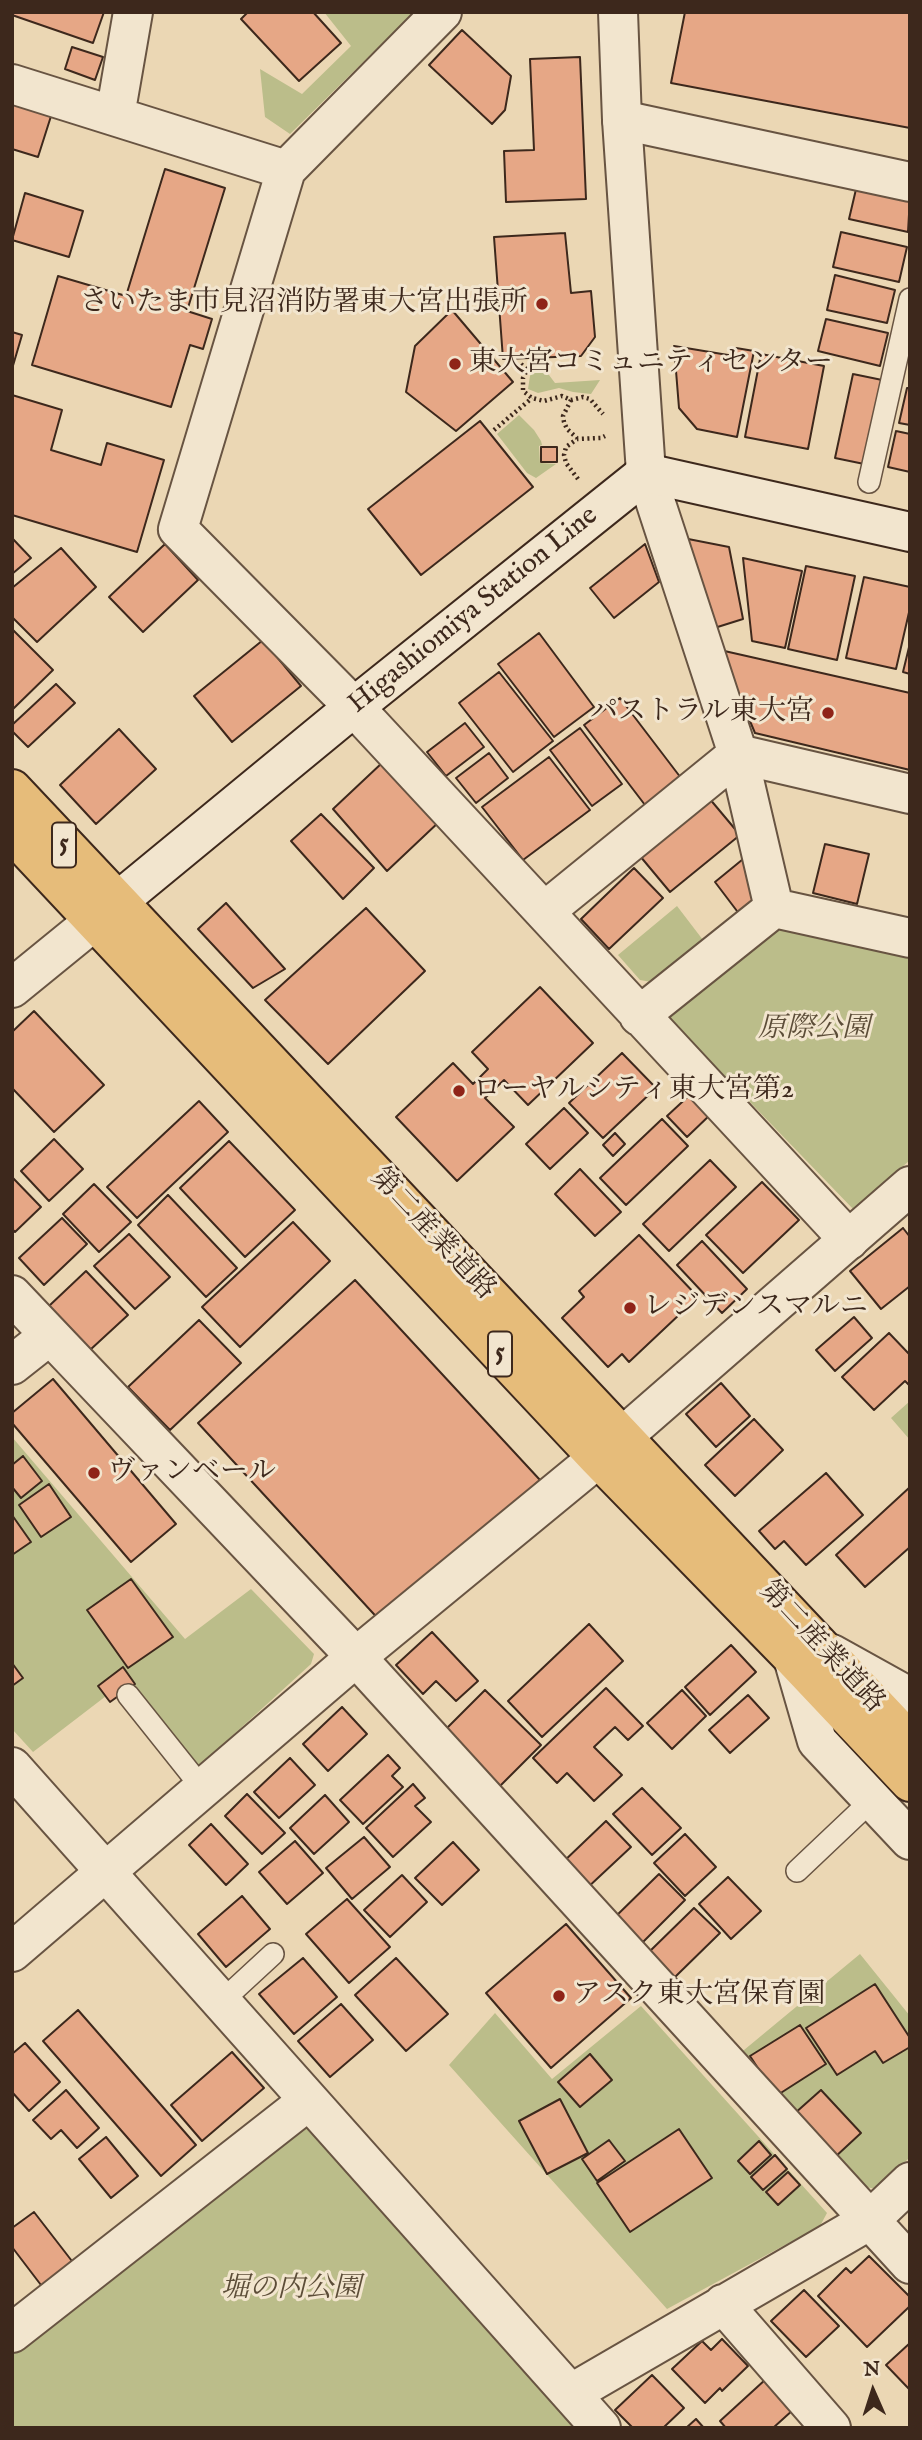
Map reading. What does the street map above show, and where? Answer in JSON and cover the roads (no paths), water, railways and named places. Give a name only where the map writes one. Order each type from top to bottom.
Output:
[{"type":"main road","name":"第二産業道路","points":[[12,789],[105,912],[806,1652],[910,1782]]},
{"type":"main road","name":"第二産業道路","points":[[12,833],[105,912]]},
{"type":"main road","name":"第二産業道路","points":[[806,1652],[910,1742]]},
{"type":"street","points":[[115,116],[133,12]]},
{"type":"street","points":[[442,12],[286,170],[178,528],[354,707],[849,1240]]},
{"type":"street","points":[[618,12],[622,120],[646,473],[738,754],[774,908]]},
{"type":"street","points":[[12,84],[286,170]]},
{"type":"street","points":[[622,120],[910,182]]},
{"type":"street","points":[[646,473],[910,532]]},
{"type":"street","name":"Higashiomiya Station Line","points":[[12,988],[354,707],[646,473]]},
{"type":"street","points":[[738,754],[910,794]]},
{"type":"street","points":[[545,911],[738,754]]},
{"type":"street","points":[[774,908],[910,939]]},
{"type":"street","points":[[639,1016],[774,908]]},
{"type":"street","points":[[12,1952],[356,1657],[609,1447],[849,1240],[907,1195]]},
{"type":"street","points":[[12,1295],[356,1657],[910,2264]]},
{"type":"street","points":[[12,1365],[50,1335]]},
{"type":"street","points":[[806,1652],[904,1694],[910,1700]]},
{"type":"street","points":[[806,1652],[817,1741],[910,1840]]},
{"type":"street","points":[[12,1767],[601,2428]]},
{"type":"street","points":[[12,2333],[308,2101]]},
{"type":"street","points":[[572,2393],[870,2220],[910,2182]]},
{"type":"street","points":[[723,2304],[831,2428]]},
{"type":"lane","points":[[869,482],[910,299]]},
{"type":"lane","points":[[128,1695],[204,1788]]},
{"type":"lane","points":[[797,1871],[872,1800]]},
{"type":"lane","points":[[221,2002],[273,1954]]},
{"type":"place","name":"さいたま市見沼消防署東大宮出張所","points":[[542,304]]},
{"type":"place","name":"東大宮コミュニティセンター","points":[[455,364]]},
{"type":"place","name":"パストラル東大宮","points":[[828,713]]},
{"type":"place","name":"ローヤルシティ東大宮第2","points":[[459,1091]]},
{"type":"place","name":"レジデンスマルニ","points":[[630,1308]]},
{"type":"place","name":"ヴァンベール","points":[[94,1473]]},
{"type":"place","name":"アスク東大宮保育園","points":[[559,1996]]},
{"type":"park label","name":"原際公園","points":[[814,1030]]},
{"type":"park label","name":"堀の内公園","points":[[291,2290]]}]
